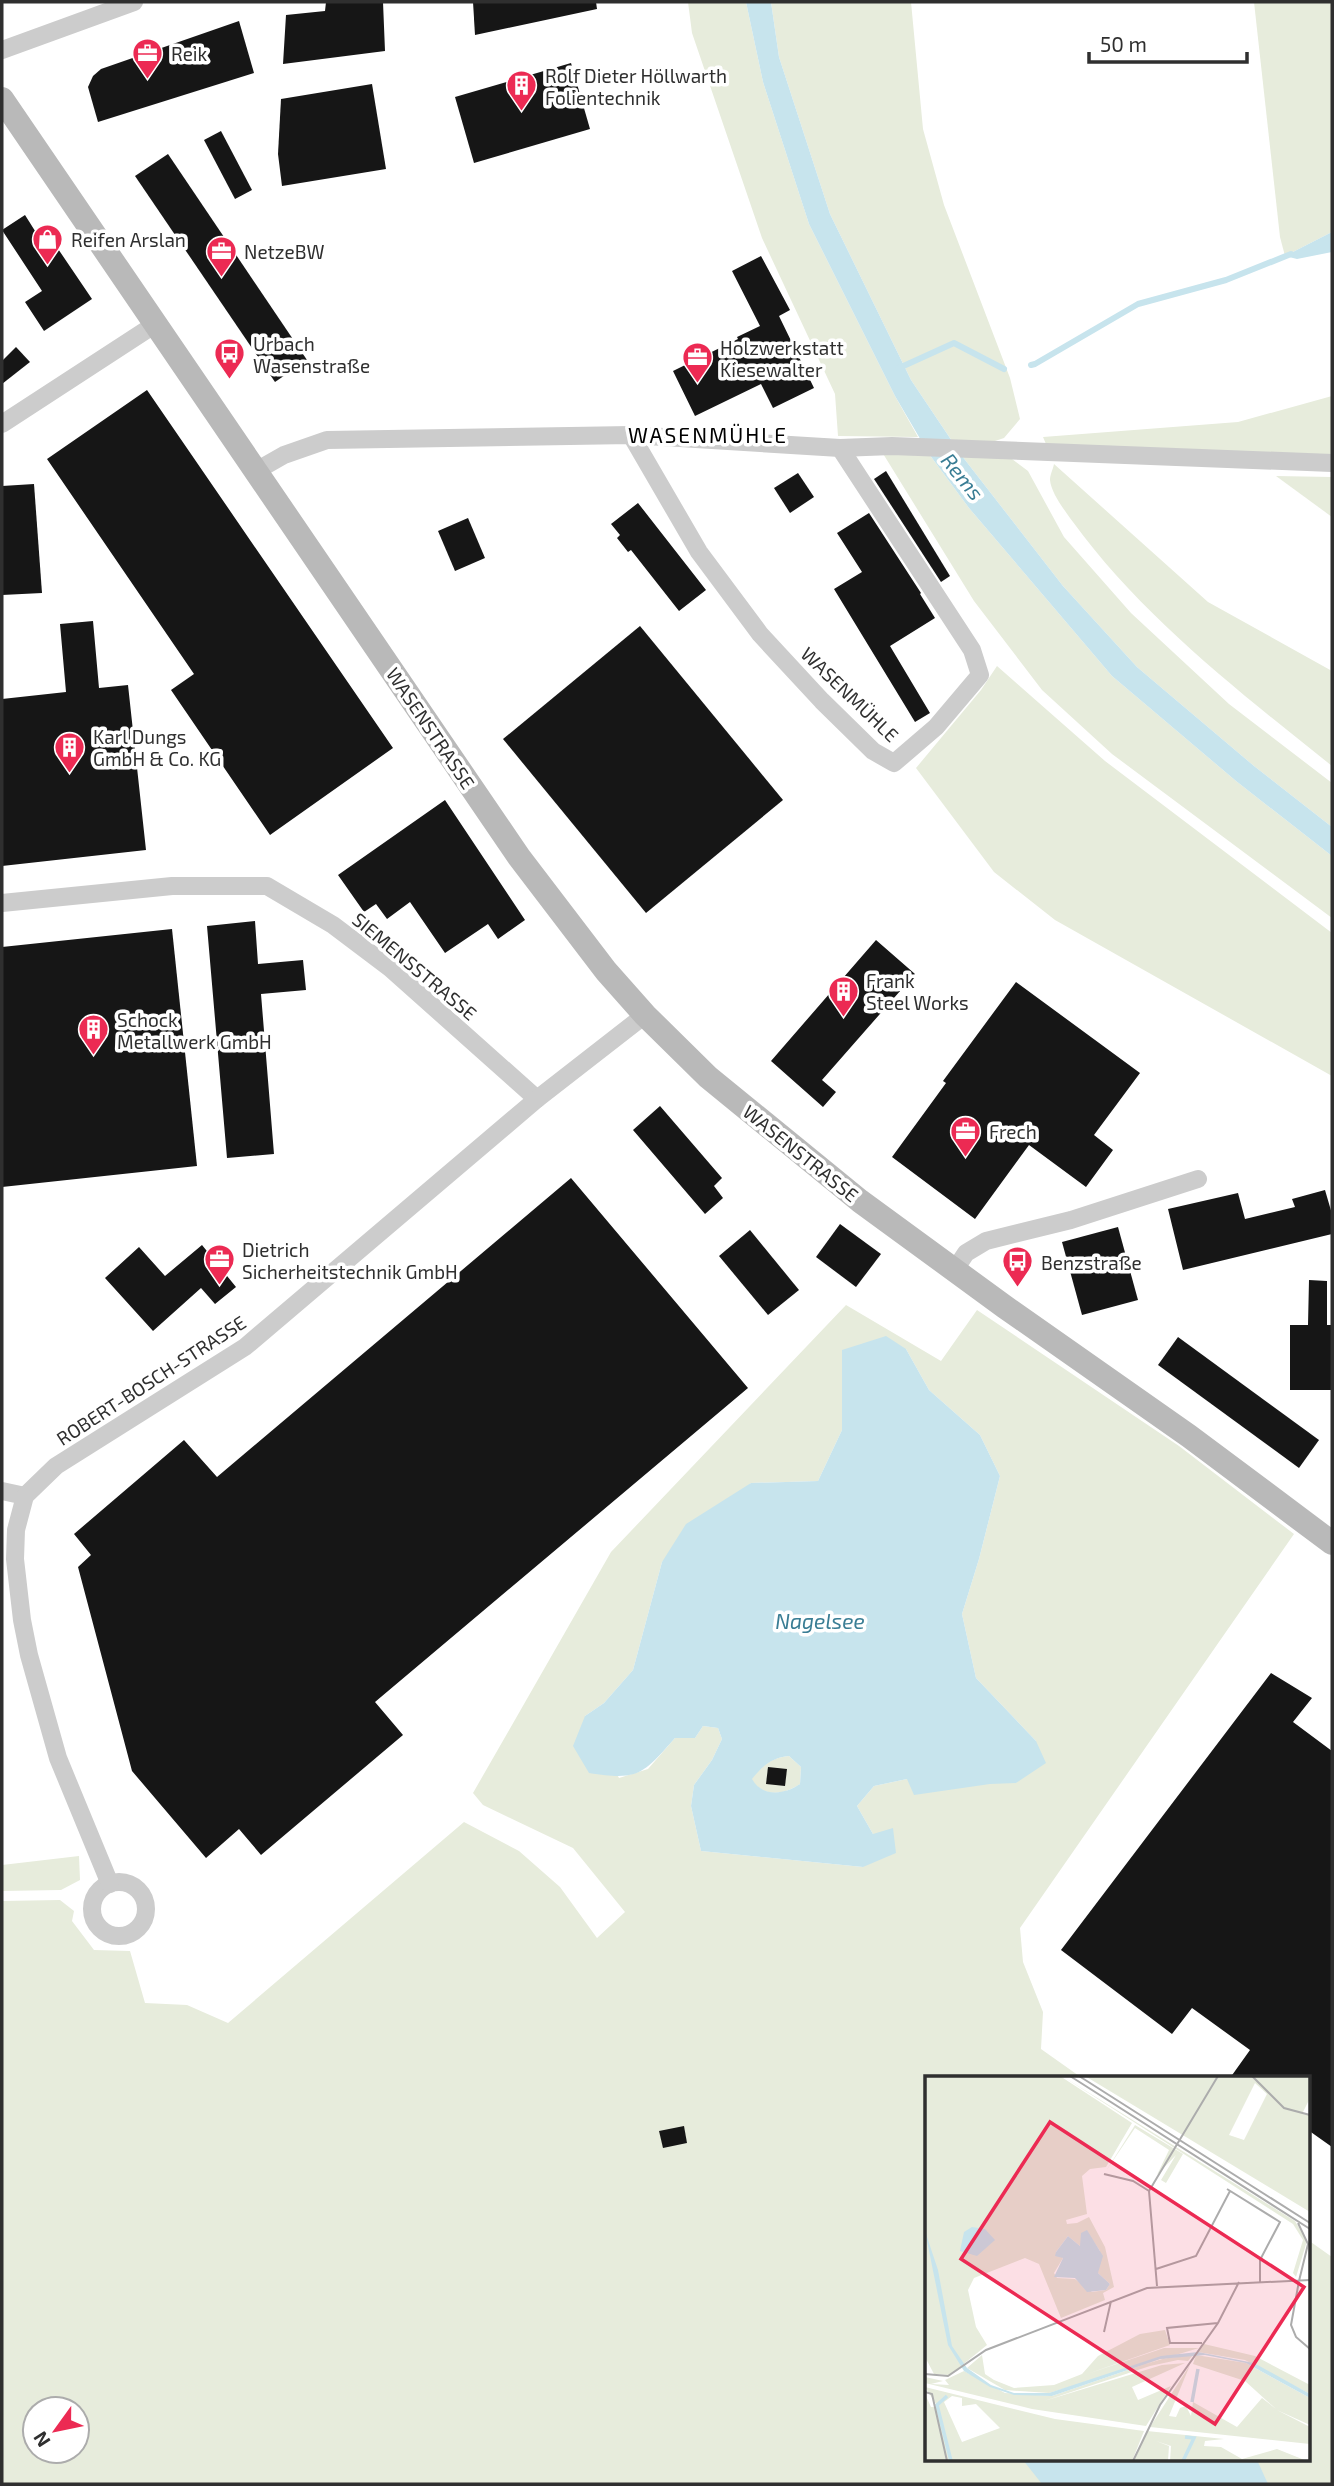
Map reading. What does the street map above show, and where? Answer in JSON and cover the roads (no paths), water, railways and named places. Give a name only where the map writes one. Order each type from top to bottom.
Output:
[{"type":"street","points":[[2,50],[134,2]]},
{"type":"street","name":"WASENSTRASSE","points":[[2,99],[519,857],[606,971],[645,1015],[708,1077],[860,1201],[1332,1543]]},
{"type":"street","points":[[2,424],[154,325]]},
{"type":"street","points":[[256,471],[284,455],[327,440],[631,435],[840,448],[892,446],[1332,463]]},
{"type":"street","name":"WASENMÜHLE","points":[[631,435],[699,552],[760,634],[873,751],[894,763],[936,727],[980,675],[972,650],[840,448]]},
{"type":"street","name":"SIEMENSSTRASSE","points":[[2,903],[172,886],[267,886],[333,925],[390,968],[537,1099]]},
{"type":"street","name":"ROBERT-BOSCH-STRASSE","points":[[25,1496],[56,1466],[246,1346],[537,1099],[645,1015]]},
{"type":"street","points":[[954,1271],[966,1253],[986,1241],[1071,1220],[1198,1179]]},
{"type":"street","points":[[2,1491],[25,1496],[16,1530],[15,1559],[29,1655],[58,1758],[110,1884]]},
{"type":"water","name":"Rems","points":[[746,2],[771,2],[779,57],[830,214],[911,380],[962,456],[1063,586],[1137,667],[1254,766],[1332,827],[1332,856],[1236,781],[1112,676],[969,508],[929,454],[895,396],[809,224],[763,82]]},
{"type":"water","points":[[1332,232],[1332,252],[1297,259],[1285,256]]},
{"type":"water","name":"Nagelsee","points":[[886,1336],[906,1349],[929,1390],[980,1435],[1000,1476],[962,1614],[976,1678],[1036,1741],[1046,1763],[1016,1783],[914,1795],[907,1779],[874,1786],[857,1806],[873,1834],[893,1828],[896,1853],[863,1867],[701,1851],[691,1806],[694,1785],[712,1760],[722,1739],[718,1728],[703,1726],[695,1738],[675,1738],[647,1767],[630,1775],[589,1773],[573,1746],[585,1716],[604,1703],[633,1670],[662,1562],[686,1524],[751,1483],[818,1481],[842,1430],[842,1350]],"holes":[[[789,1756],[801,1767],[800,1784],[780,1792],[761,1789],[752,1779],[768,1763],[778,1758]]]},
{"type":"water","points":[[1025,2462],[1258,2462],[1268,2484],[1042,2484]]},
{"type":"waterway","points":[[1031,365],[1138,304],[1226,280],[1291,254]]},
{"type":"waterway","points":[[899,368],[954,343],[1004,369]]},
{"type":"place","name":"Reik","points":[[148,80]]},
{"type":"place","name":"Rolf Dieter Höllwarth Folientechnik","points":[[522,113]]},
{"type":"place","name":"Reifen Arslan","points":[[48,266]]},
{"type":"place","name":"NetzeBW","points":[[221,278]]},
{"type":"place","name":"Urbach Wasenstraße","points":[[230,381]]},
{"type":"place","name":"Holzwerkstatt Kiesewalter","points":[[697,385]]},
{"type":"place","name":"Karl Dungs GmbH & Co. KG","points":[[70,774]]},
{"type":"place","name":"Frank Steel Works","points":[[843,1018]]},
{"type":"place","name":"Schock Metallwerk GmbH","points":[[94,1057]]},
{"type":"place","name":"Frech","points":[[966,1158]]},
{"type":"place","name":"Dietrich Sicherheitstechnik GmbH","points":[[219,1287]]},
{"type":"place","name":"Benzstraße","points":[[1018,1289]]},
{"type":"district","name":"WASENMÜHLE","points":[[708,434]]}]
